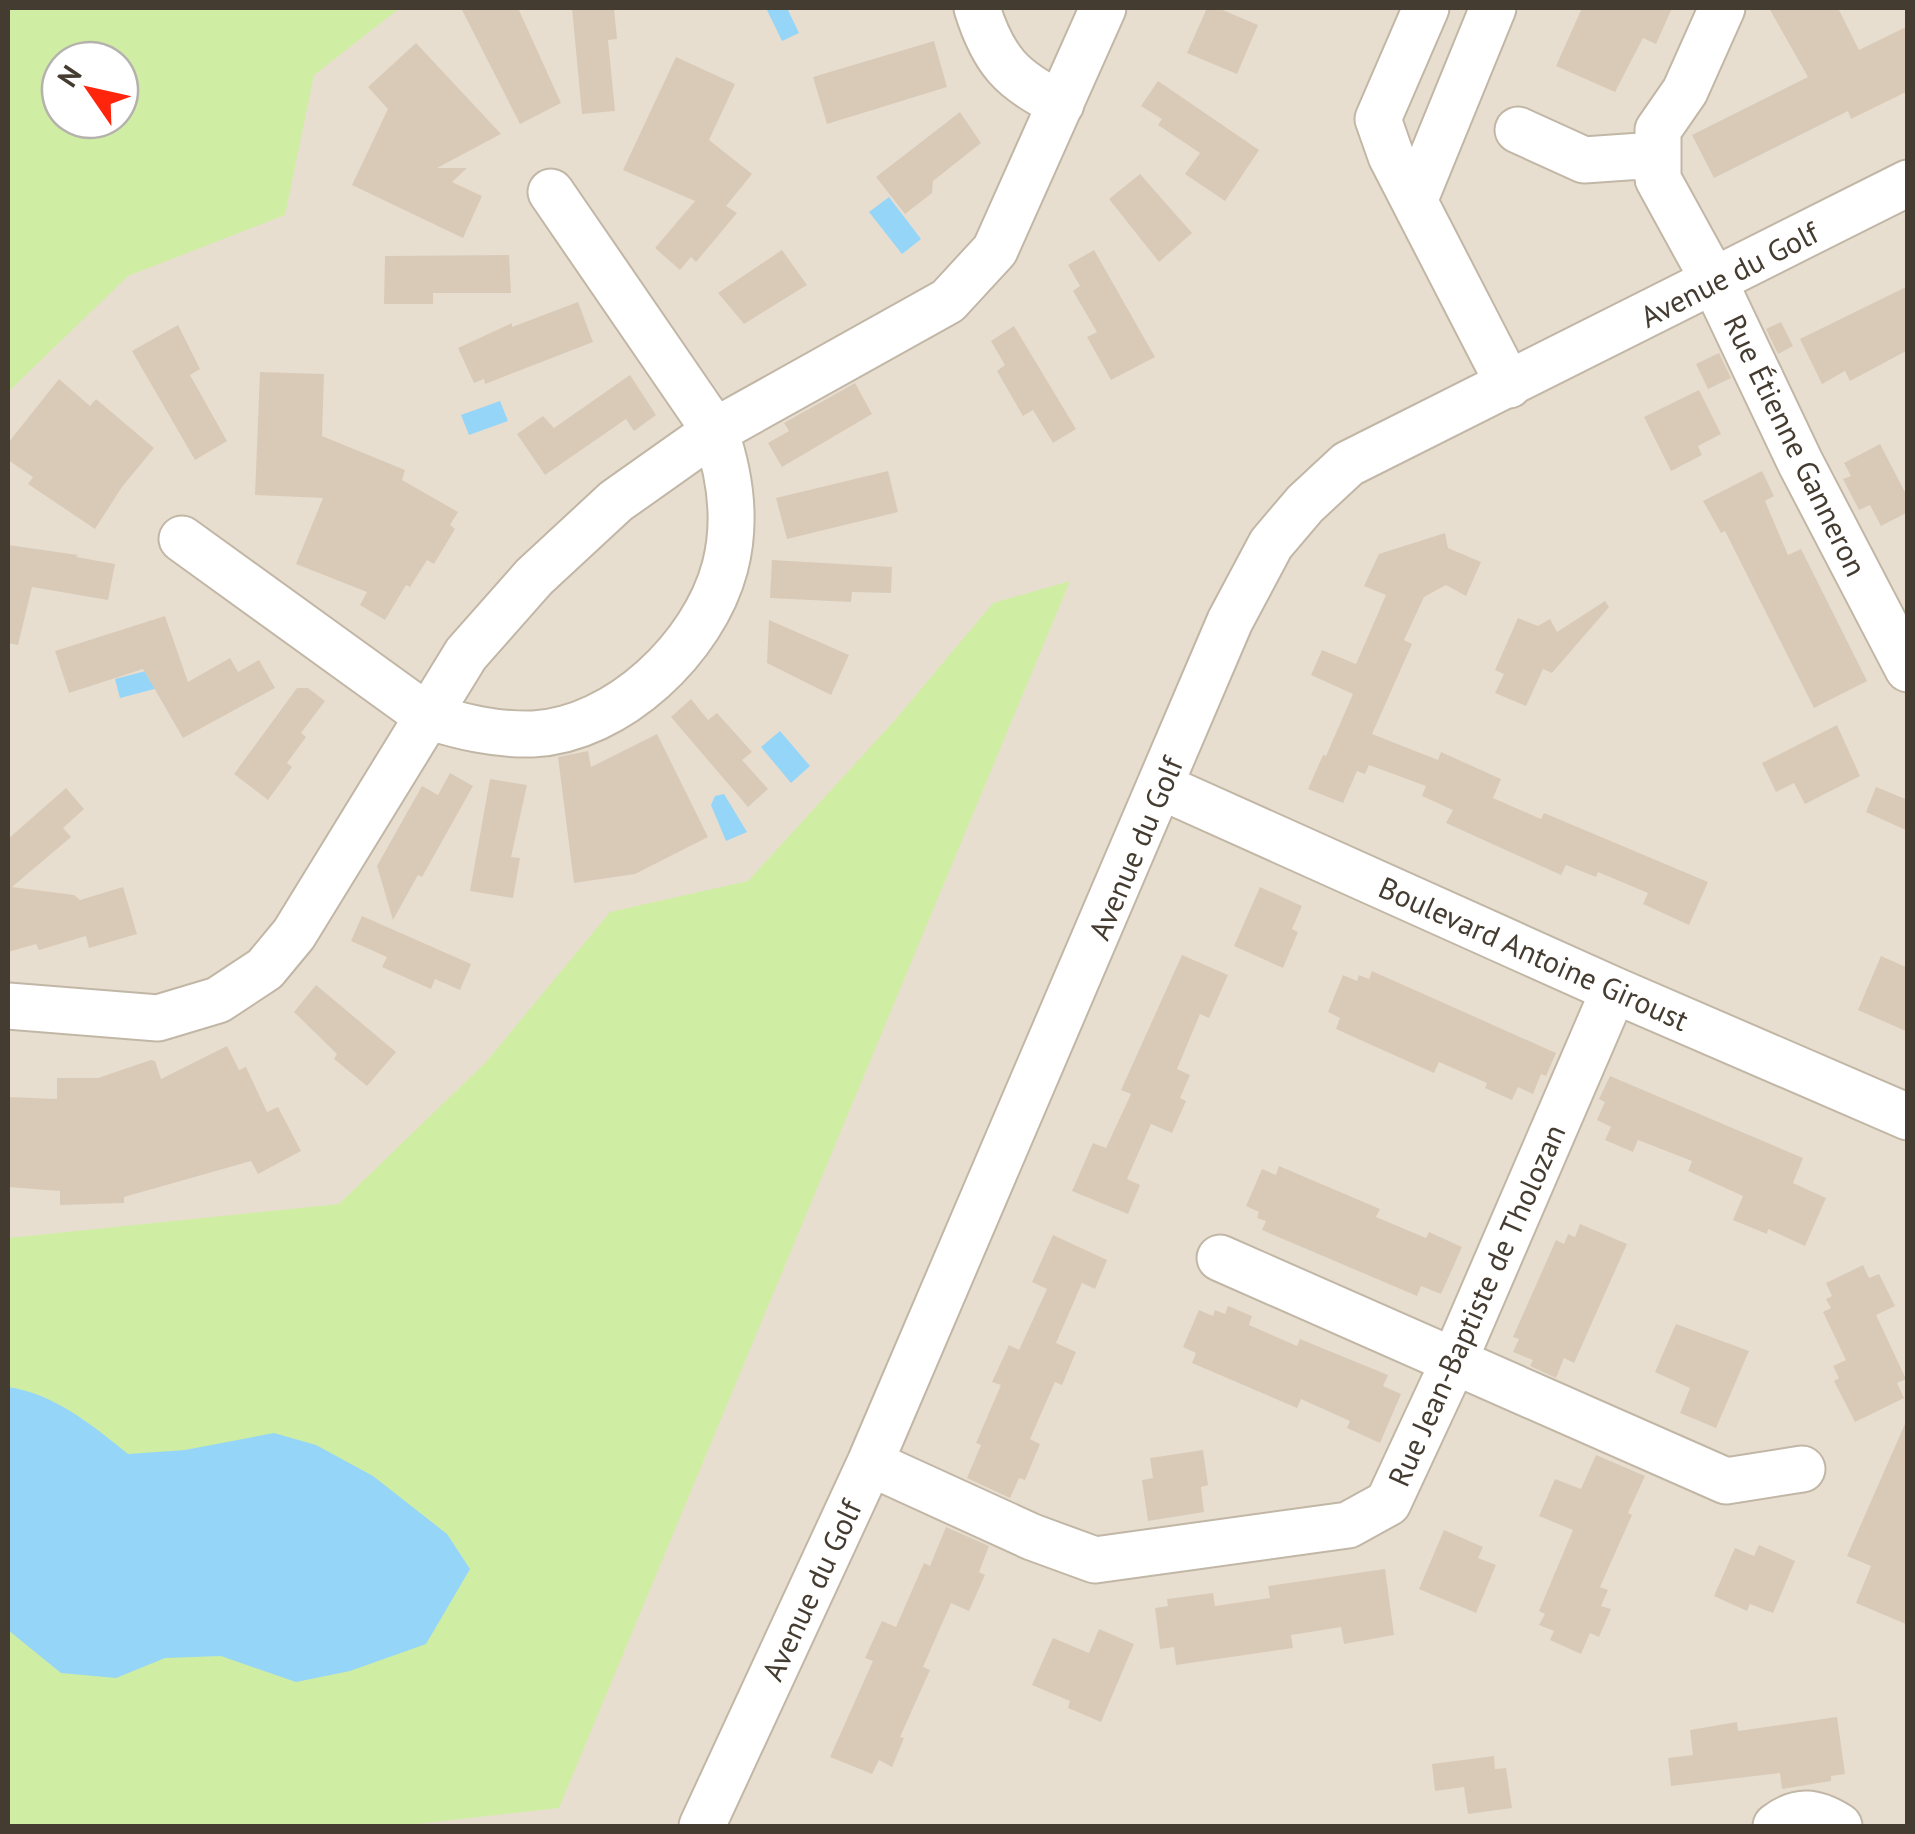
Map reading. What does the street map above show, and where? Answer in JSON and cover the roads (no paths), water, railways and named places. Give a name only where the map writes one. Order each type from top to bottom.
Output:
[{"type":"street","points":[[978,8],[986,38],[1004,66],[1028,88],[1061,104]]},
{"type":"street","points":[[8,1006],[158,1018],[218,1000],[265,969],[294,934],[466,654],[534,577],[616,501],[714,431],[948,301],[994,250],[1102,8]]},
{"type":"street","points":[[1426,8],[1378,119],[1391,156],[1509,384]]},
{"type":"street","points":[[1415,198],[1493,8]]},
{"type":"street","points":[[1518,130],[1584,160],[1656,155],[1658,130],[1685,90],[1722,8]]},
{"type":"street","name":"Rue Étienne Ganneron","points":[[1656,155],[1658,179],[1714,281],[1800,462],[1894,606],[1908,669]]},
{"type":"street","name":"Avenue du Golf","points":[[702,1826],[870,1463],[1230,621],[1271,544],[1304,504],[1348,464],[1908,183]]},
{"type":"street","points":[[182,539],[427,716],[474,731],[536,734],[574,724],[614,708],[653,680],[686,645],[709,607],[725,567],[732,518],[726,464],[714,431],[550,192]]},
{"type":"street","name":"Boulevard Antoine Giroust","points":[[1162,787],[1614,990],[1908,1116]]},
{"type":"street","name":"Rue Jean-Baptiste de Tholozan","points":[[870,1463],[1095,1560],[1348,1525],[1388,1503],[1454,1361],[1614,990]]},
{"type":"street","points":[[1220,1258],[1726,1481],[1802,1469]]},
{"type":"street","points":[[1776,1826],[1792,1814],[1819,1814],[1839,1826]]},
{"type":"water","points":[[766,8],[787,8],[799,33],[782,41]]},
{"type":"water","points":[[889,197],[921,239],[902,254],[869,212]]},
{"type":"water","points":[[500,401],[508,421],[469,435],[461,415]]},
{"type":"water","points":[[157,668],[162,687],[120,698],[115,679]]},
{"type":"water","points":[[780,731],[810,766],[791,783],[761,747]]},
{"type":"water","points":[[724,794],[747,832],[726,841],[711,805],[715,796]]},
{"type":"water","points":[[8,1387],[57,1404],[128,1454],[185,1450],[274,1433],[316,1445],[373,1476],[447,1534],[470,1569],[426,1644],[350,1671],[296,1682],[221,1656],[165,1658],[116,1678],[61,1673],[8,1630]]}]
